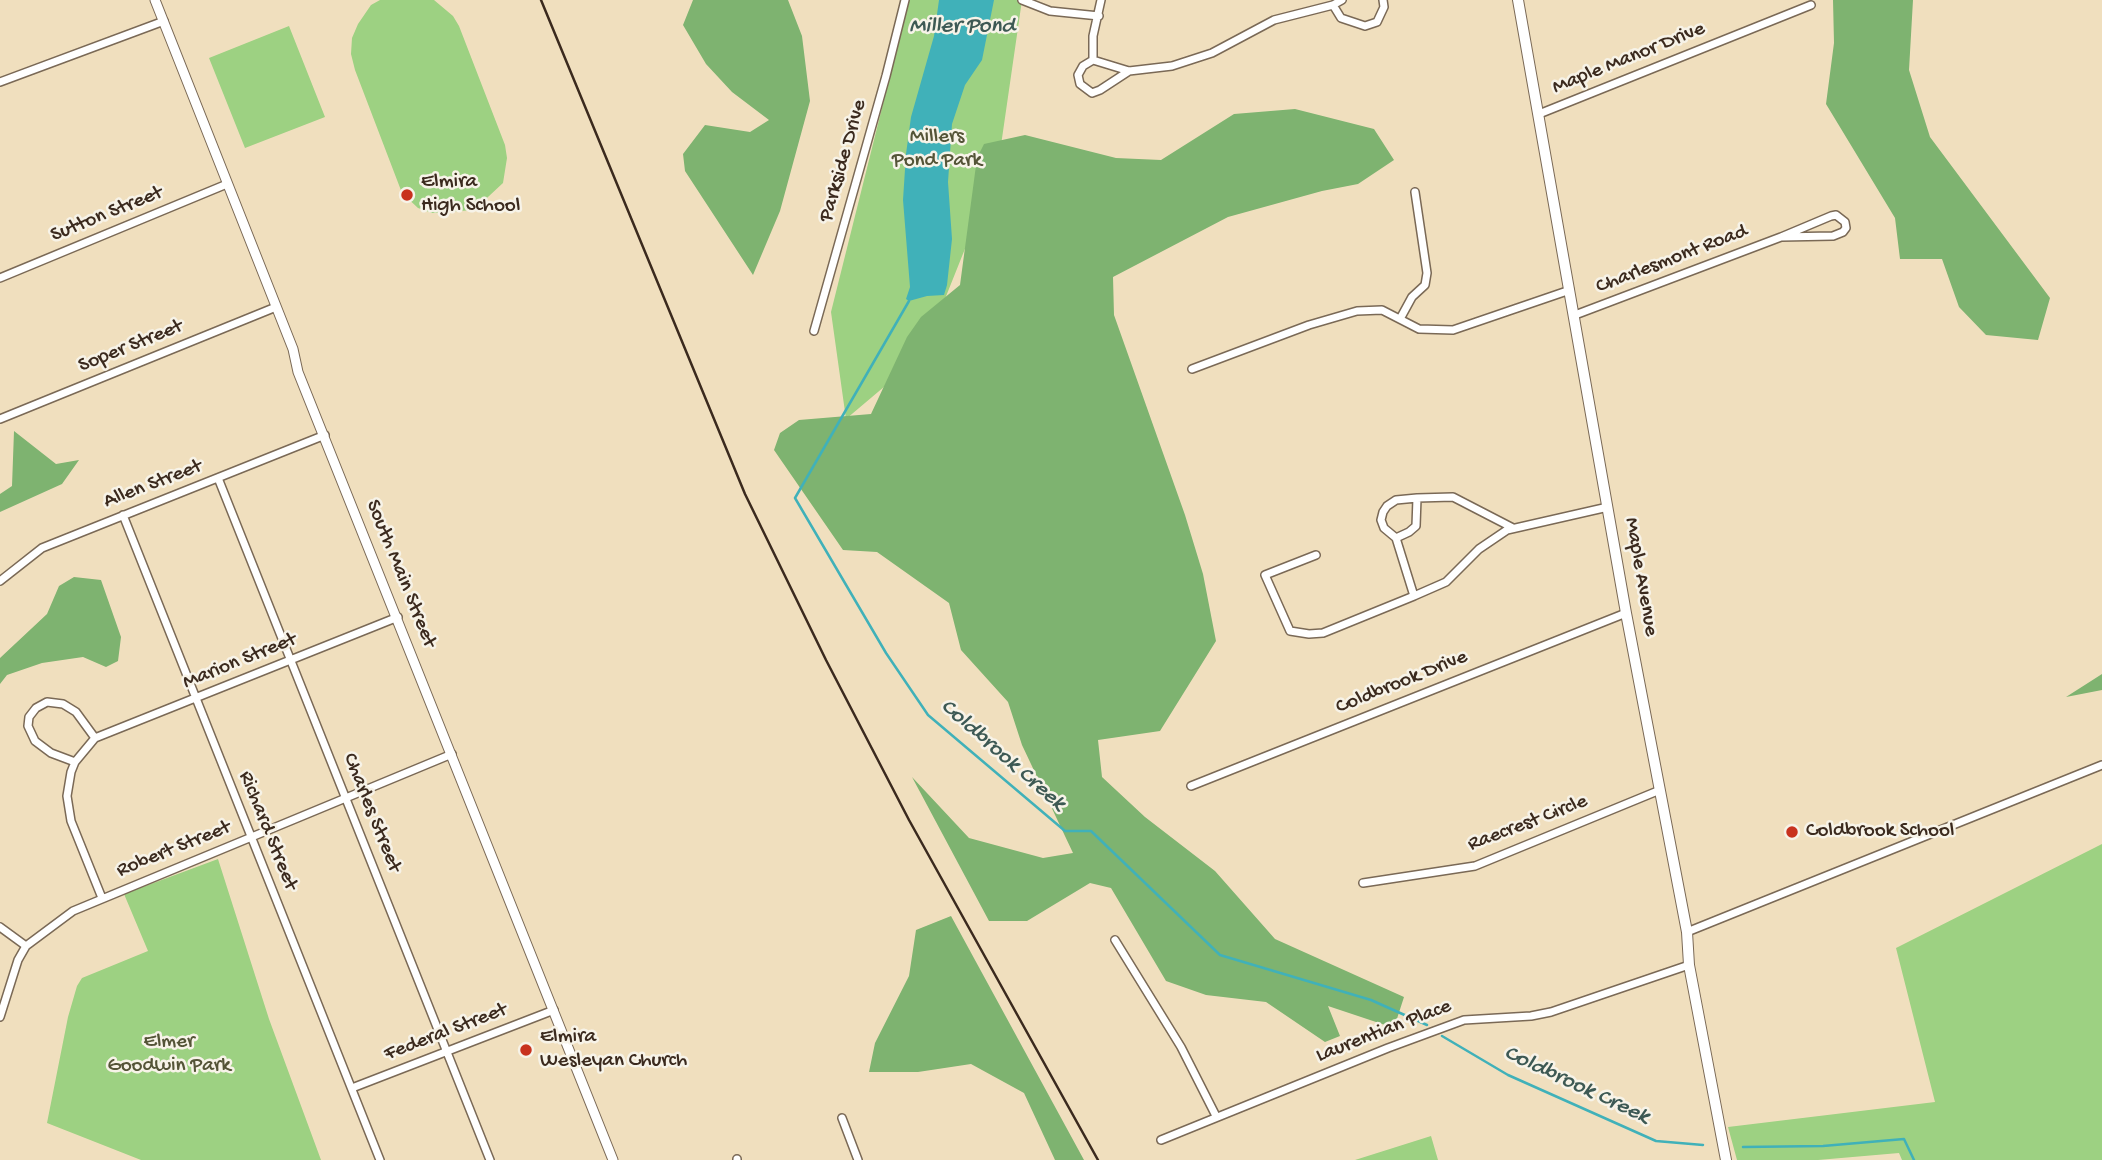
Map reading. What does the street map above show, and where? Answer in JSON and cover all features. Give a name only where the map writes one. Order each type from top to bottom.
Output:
[{"type":"main road","name":"Maple Avenue","points":[[1518,0],[1726,1160]]},
{"type":"street","name":"South Main Street","points":[[155,0],[293,349],[298,372],[326,435],[613,1160]]},
{"type":"street","name":"Parkside Drive","points":[[814,331],[905,0]]},
{"type":"street","points":[[1022,0],[1050,11],[1098,16]]},
{"type":"street","points":[[1093,60],[1093,36],[1101,0]]},
{"type":"street","points":[[1129,71],[1091,93],[1080,84],[1078,75],[1083,66],[1093,60],[1129,71],[1172,66],[1212,53],[1274,20],[1333,5],[1342,0]]},
{"type":"street","points":[[1333,5],[1340,18],[1365,26],[1377,22],[1384,7],[1383,0]]},
{"type":"street","name":"Maple Manor Drive","points":[[1539,114],[1811,5]]},
{"type":"street","points":[[0,82],[164,21]]},
{"type":"street","name":"Sutton Street","points":[[0,278],[227,184]]},
{"type":"street","points":[[1400,319],[1412,297],[1425,285],[1427,273],[1415,192]]},
{"type":"street","name":"Charlesmont Road","points":[[1575,315],[1831,216],[1841,217],[1845,222],[1846,228],[1843,232],[1833,236],[1781,237]]},
{"type":"street","points":[[1192,369],[1309,325],[1357,311],[1382,310],[1419,329],[1453,330],[1570,290]]},
{"type":"street","name":"Soper Street","points":[[0,419],[275,307]]},
{"type":"street","name":"Allen Street","points":[[0,581],[42,548],[326,435]]},
{"type":"street","name":"Charles Street","points":[[218,478],[490,1160]]},
{"type":"street","points":[[1414,596],[1396,538],[1384,528],[1381,520],[1387,506],[1396,500],[1453,496],[1513,528]]},
{"type":"street","points":[[1396,538],[1416,526],[1417,498]]},
{"type":"street","points":[[1316,555],[1265,575],[1290,631],[1322,633],[1446,582],[1479,549],[1507,530],[1608,507]]},
{"type":"street","name":"Richard Street","points":[[124,515],[380,1160]]},
{"type":"street","name":"Coldbrook Drive","points":[[1191,786],[1626,613]]},
{"type":"street","name":"Marion Street","points":[[102,898],[71,821],[67,796],[75,762],[95,738],[398,617]]},
{"type":"street","points":[[75,762],[51,753],[35,741],[28,726],[29,717],[36,708],[47,702],[64,704],[76,712],[95,738]]},
{"type":"street","name":"Robert Street","points":[[26,946],[73,911],[452,754]]},
{"type":"street","points":[[1686,932],[2102,765]]},
{"type":"street","name":"Raecrest Circle","points":[[1363,883],[1475,866],[1660,790]]},
{"type":"street","points":[[0,927],[26,946],[18,960],[0,1017]]},
{"type":"street","points":[[1115,940],[1181,1047],[1216,1116]]},
{"type":"street","name":"Laurentian Place","points":[[1161,1140],[1464,1020],[1531,1016],[1551,1012],[1689,965]]},
{"type":"street","name":"Federal Street","points":[[352,1088],[554,1010]]},
{"type":"street","points":[[842,1118],[858,1160]]},
{"type":"green space","points":[[380,0],[434,0],[453,16],[459,26],[505,145],[507,158],[503,183],[474,210],[432,213],[418,208],[402,193],[351,54],[352,38],[358,24],[371,5]]},
{"type":"green space","points":[[693,0],[788,0],[802,36],[810,101],[780,211],[753,275],[685,171],[683,154],[705,125],[750,132],[769,120],[732,92],[706,64],[683,25]]},
{"type":"green space","name":"Millers Pond Park","points":[[909,0],[1022,0],[998,166],[923,354],[846,419],[831,312]]},
{"type":"green space","points":[[1833,0],[1913,0],[1909,70],[1930,137],[2050,298],[2038,340],[1986,335],[1959,307],[1942,259],[1900,259],[1895,218],[1826,104],[1834,43]]},
{"type":"green space","points":[[289,26],[325,117],[245,148],[209,58]]},
{"type":"green space","points":[[1295,109],[1374,129],[1394,160],[1358,184],[1228,217],[1113,277],[1114,315],[1185,515],[1203,574],[1216,641],[1160,731],[1098,740],[1102,777],[1145,817],[1215,871],[1275,939],[1404,997],[1394,1028],[1328,1006],[1340,1036],[1325,1042],[1266,1002],[1206,995],[1166,981],[1111,888],[1090,883],[1027,921],[989,921],[912,777],[969,838],[1043,858],[1073,853],[1022,745],[1008,702],[961,650],[949,603],[877,552],[843,550],[774,450],[780,433],[799,420],[871,414],[907,337],[921,317],[960,285],[977,158],[984,144],[1025,135],[1116,158],[1161,160],[1234,114]]},
{"type":"green space","points":[[14,431],[56,464],[79,460],[62,484],[0,512],[0,494],[12,486]]},
{"type":"green space","points":[[74,577],[101,580],[121,637],[118,661],[106,667],[83,657],[42,663],[7,675],[0,684],[0,658],[47,614],[59,586]]},
{"type":"green space","points":[[2102,674],[2102,690],[2066,697]]},
{"type":"green space","points":[[2102,844],[2102,1160],[1902,1160],[1899,1153],[1818,1160],[1737,1160],[1728,1127],[1935,1102],[1896,948]]},
{"type":"green space","name":"Elmer Goodwin Park","points":[[218,859],[269,1019],[321,1160],[141,1160],[47,1123],[68,1017],[77,986],[82,978],[148,951],[124,894]]},
{"type":"green space","points":[[951,916],[1084,1160],[1055,1160],[1024,1093],[971,1064],[918,1072],[869,1072],[875,1043],[909,976],[916,930]]},
{"type":"green space","points":[[1431,1136],[1438,1160],[1355,1160]]},
{"type":"water","name":"Miller Pond","points":[[939,0],[994,0],[982,60],[965,85],[952,124],[948,182],[952,239],[947,285],[944,295],[909,301],[906,299],[910,287],[903,200],[906,154],[911,117],[934,36]]},
{"type":"waterway","name":"Coldbrook Creek","points":[[909,301],[795,498],[886,653],[928,715],[1065,831],[1091,831],[1220,955],[1371,1000],[1427,1025]]},
{"type":"waterway","name":"Coldbrook Creek","points":[[1442,1036],[1508,1075],[1656,1141],[1703,1145]]},
{"type":"waterway","name":"Coldbrook Creek","points":[[1743,1147],[1823,1146],[1904,1139],[1914,1160]]},
{"type":"railway","points":[[541,0],[745,494],[826,660],[909,820],[1098,1160]]},
{"type":"place","name":"Elmira High School","points":[[407,195]]},
{"type":"place","name":"Coldbrook School","points":[[1792,832]]},
{"type":"place","name":"Elmira Wesleyan Church","points":[[526,1050]]}]
